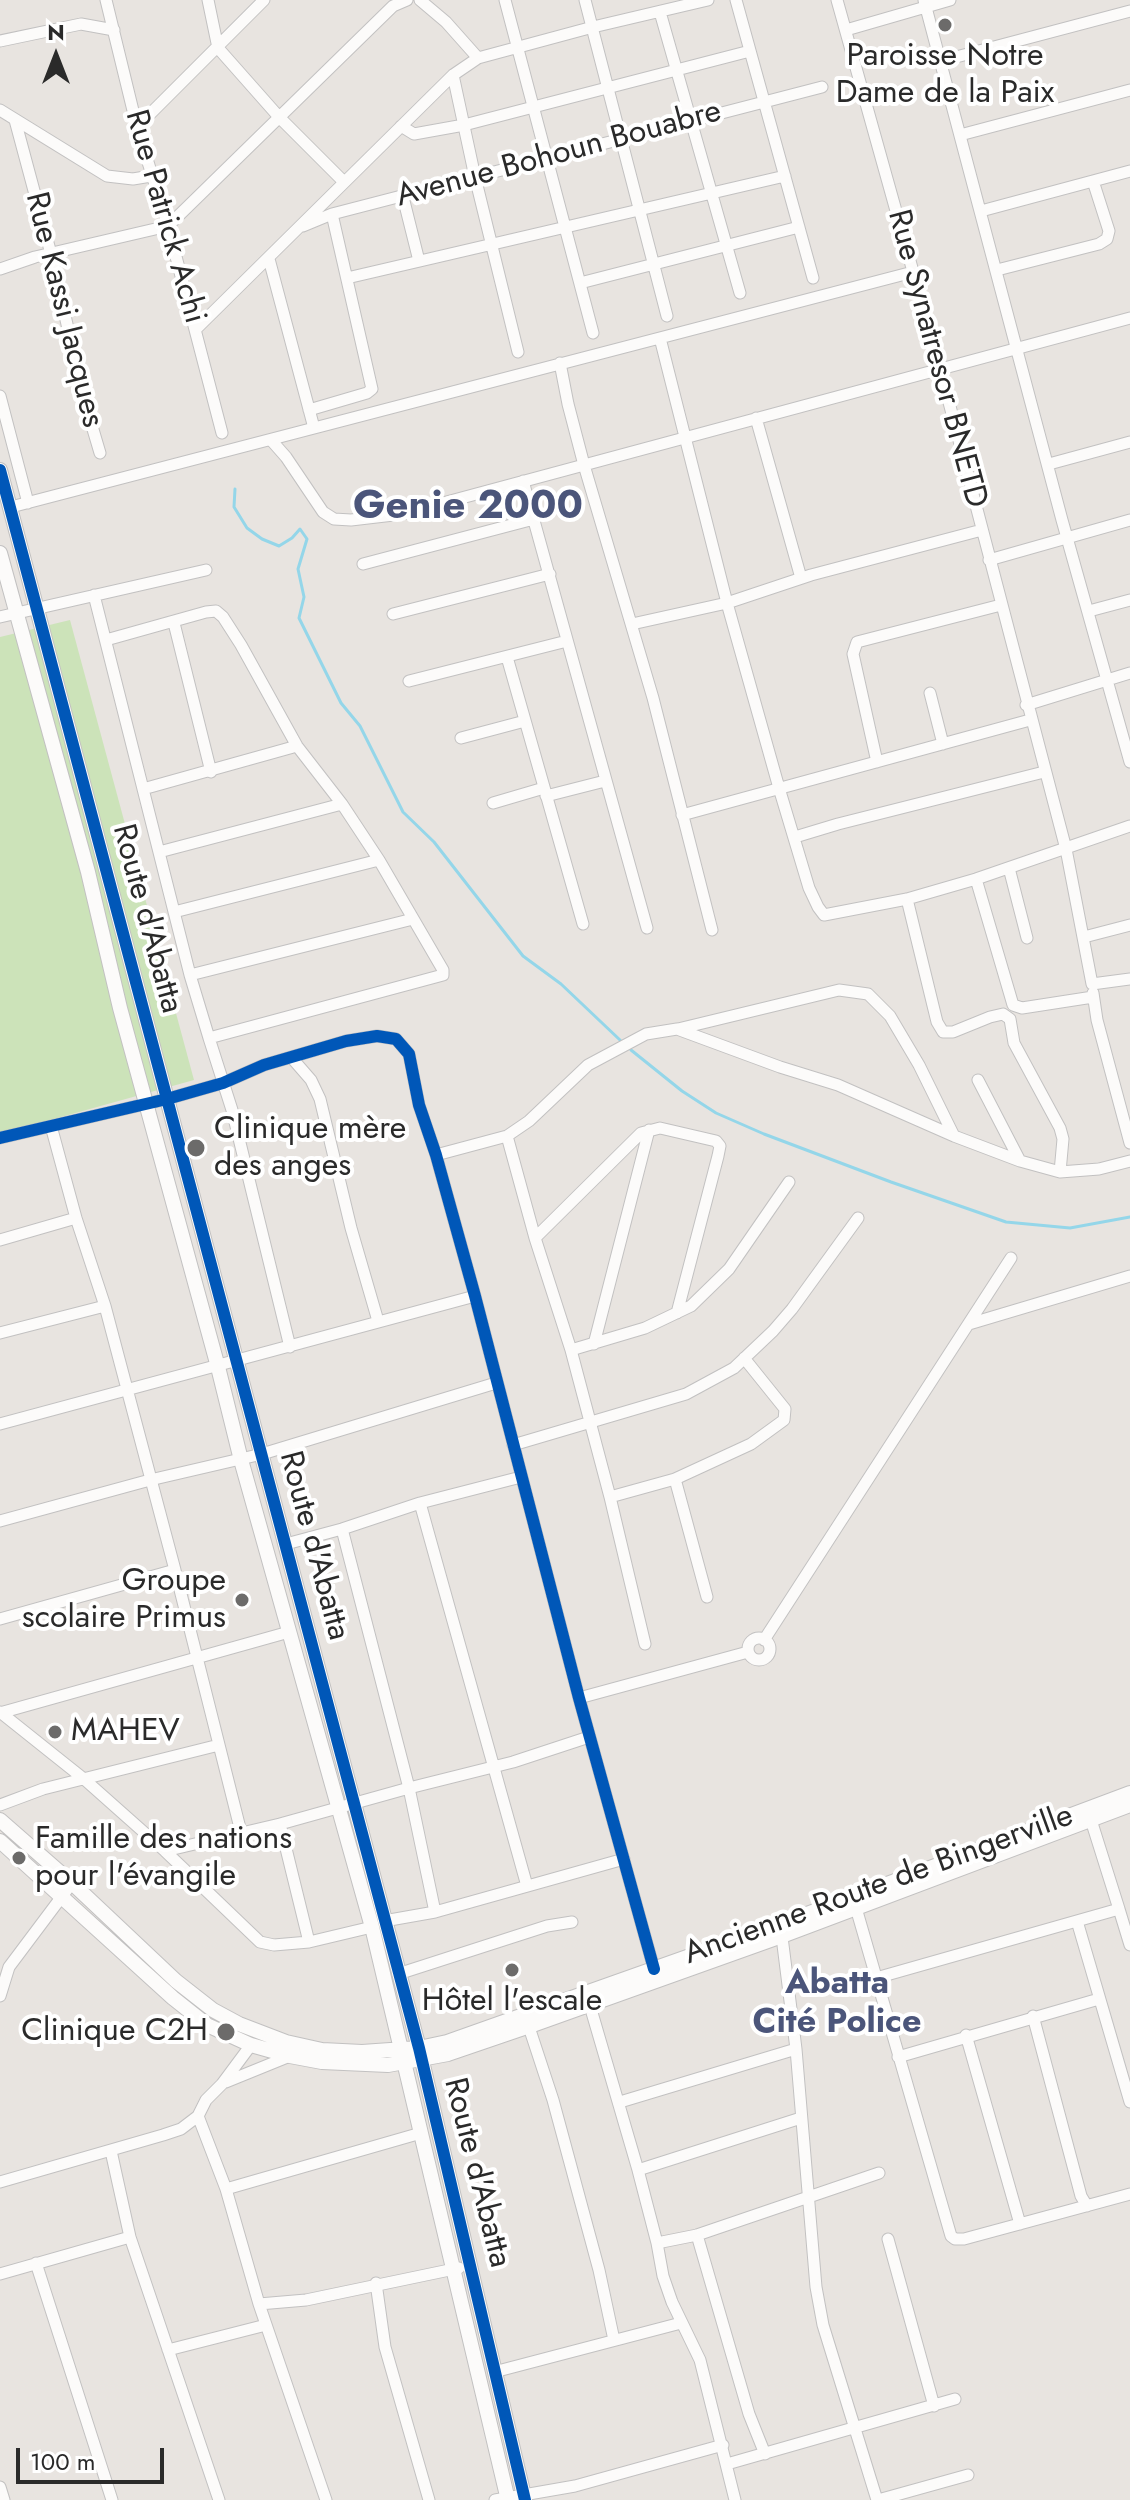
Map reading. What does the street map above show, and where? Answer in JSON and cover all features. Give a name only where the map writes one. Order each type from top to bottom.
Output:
[{"type":"street","name":"Rue Patrick Achi","points":[[106,0],[137,127],[168,226],[222,433]]},
{"type":"street","points":[[208,0],[218,48],[279,117],[344,182]]},
{"type":"street","points":[[137,127],[264,0]]},
{"type":"street","points":[[0,269],[168,226],[393,6],[407,0]]},
{"type":"street","points":[[420,0],[446,22],[478,58]]},
{"type":"street","points":[[505,0],[593,333]]},
{"type":"street","points":[[585,0],[667,316]]},
{"type":"street","points":[[196,329],[453,75],[478,58],[667,7],[708,0]]},
{"type":"street","points":[[736,0],[813,278]]},
{"type":"street","name":"Rue Synatresor BNETD","points":[[837,0],[940,368],[1066,849],[1093,997],[1130,1143]]},
{"type":"street","points":[[846,30],[925,3],[950,0]]},
{"type":"street","points":[[925,3],[1129,756]]},
{"type":"street","points":[[667,7],[676,70],[740,293]]},
{"type":"street","points":[[941,61],[1130,11]]},
{"type":"street","points":[[0,41],[81,24],[114,30]]},
{"type":"street","points":[[401,126],[414,134],[464,125],[750,51]]},
{"type":"street","points":[[453,75],[518,352]]},
{"type":"street","name":"Avenue Bohoun Bouabre","points":[[298,227],[332,214],[822,87]]},
{"type":"street","points":[[960,135],[1130,90]]},
{"type":"street","points":[[0,110],[107,176],[133,179],[151,176]]},
{"type":"street","name":"Rue Kassi Jacques","points":[[15,120],[51,254],[79,382],[100,453]]},
{"type":"street","points":[[981,211],[1130,171]]},
{"type":"street","points":[[347,278],[785,176]]},
{"type":"street","points":[[997,270],[1099,244],[1107,239],[1109,231],[1093,181]]},
{"type":"street","points":[[403,197],[419,261]]},
{"type":"street","points":[[309,410],[372,389],[332,214]]},
{"type":"street","points":[[580,283],[799,227]]},
{"type":"street","points":[[269,259],[314,428]]},
{"type":"street","points":[[11,507],[913,272]]},
{"type":"street","points":[[271,440],[323,512],[334,519],[402,514],[1130,318]]},
{"type":"street","points":[[660,338],[727,603],[779,788],[809,888],[824,915],[907,899],[976,879],[1130,826]]},
{"type":"street","points":[[560,363],[584,465],[632,624],[712,930]]},
{"type":"street","points":[[0,396],[28,503]]},
{"type":"street","points":[[756,418],[801,578]]},
{"type":"street","points":[[1049,464],[1130,442]]},
{"type":"street","name":"Route d'Abatta","points":[[0,470],[286,1544],[346,1806],[378,1924],[402,2057],[504,2499]]},
{"type":"street","points":[[523,481],[647,928]]},
{"type":"street","points":[[363,564],[534,519]]},
{"type":"street","points":[[989,560],[1130,520]]},
{"type":"street","points":[[632,624],[727,603],[801,578],[982,530]]},
{"type":"street","name":"Route d'Abatta","points":[[0,553],[88,872],[120,1008],[241,1460],[289,1632],[346,1806]]},
{"type":"street","points":[[0,617],[206,570]]},
{"type":"street","points":[[393,614],[550,574]]},
{"type":"street","points":[[94,595],[190,975],[223,1083],[290,1347]]},
{"type":"street","points":[[1089,611],[1130,600]]},
{"type":"street","points":[[877,762],[853,654],[857,642],[1001,605]]},
{"type":"street","points":[[106,640],[216,611],[223,617],[297,746],[342,804],[379,860],[443,970],[440,977],[209,1038]]},
{"type":"street","points":[[174,623],[211,772]]},
{"type":"street","points":[[409,681],[567,641]]},
{"type":"street","points":[[507,657],[583,924]]},
{"type":"street","points":[[1026,705],[1130,673]]},
{"type":"street","points":[[930,693],[943,744]]},
{"type":"street","points":[[682,815],[1030,720]]},
{"type":"street","points":[[461,738],[525,721]]},
{"type":"street","points":[[143,789],[297,746]]},
{"type":"street","points":[[795,837],[1044,772]]},
{"type":"street","points":[[493,803],[605,781]]},
{"type":"street","points":[[159,852],[342,804]]},
{"type":"street","points":[[174,912],[379,860]]},
{"type":"street","points":[[1009,868],[1027,938]]},
{"type":"street","points":[[976,879],[1013,1005],[1022,1008],[1093,997]]},
{"type":"street","points":[[907,899],[937,1022],[943,1032],[953,1032],[1003,1014],[1010,1019],[1014,1043],[1060,1128],[1063,1139],[1060,1172]]},
{"type":"street","points":[[190,975],[413,919]]},
{"type":"street","points":[[1084,937],[1130,925]]},
{"type":"street","points":[[1092,984],[1130,979]]},
{"type":"street","points":[[436,1155],[507,1136],[529,1121],[588,1065],[646,1034],[839,990],[868,994],[890,1016],[919,1065],[954,1136]]},
{"type":"street","points":[[677,1029],[838,1085],[1020,1161],[1060,1172],[1099,1169],[1130,1161]]},
{"type":"street","points":[[0,1138],[167,1099],[223,1083],[264,1065],[346,1041],[377,1036],[396,1039],[409,1054],[419,1105],[475,1296],[589,1737],[654,1969]]},
{"type":"street","points":[[291,1057],[311,1080],[320,1099],[351,1228],[378,1321]]},
{"type":"street","points":[[978,1080],[1020,1161]]},
{"type":"street","points":[[51,1126],[128,1390],[241,1832]]},
{"type":"street","points":[[535,1238],[634,1139],[649,1130],[660,1128],[716,1141],[720,1146],[677,1313]]},
{"type":"street","points":[[594,1344],[649,1130]]},
{"type":"street","points":[[507,1136],[571,1350],[645,1644]]},
{"type":"street","points":[[571,1350],[645,1328],[691,1306],[729,1269],[789,1182]]},
{"type":"street","points":[[0,1240],[76,1218]]},
{"type":"street","points":[[513,1445],[686,1394],[734,1368],[792,1309],[858,1218]]},
{"type":"street","points":[[764,1640],[1011,1258]]},
{"type":"street","points":[[969,1324],[1130,1276]]},
{"type":"street","points":[[0,1424],[475,1296]]},
{"type":"street","points":[[0,1333],[105,1306]]},
{"type":"street","points":[[610,1497],[675,1479],[751,1444],[784,1420],[785,1409],[744,1358]]},
{"type":"street","points":[[0,1521],[150,1480],[241,1460],[496,1383]]},
{"type":"street","points":[[286,1544],[420,1503],[521,1477]]},
{"type":"street","points":[[675,1479],[707,1597]]},
{"type":"street","points":[[420,1503],[527,1886]]},
{"type":"street","points":[[342,1529],[409,1788],[435,1912]]},
{"type":"street","points":[[0,1619],[175,1570]]},
{"type":"street","points":[[0,1712],[289,1632]]},
{"type":"street","points":[[748,1652],[754,1640],[764,1640]]},
{"type":"street","points":[[748,1652],[755,1659],[765,1658],[770,1649],[764,1640]]},
{"type":"street","points":[[579,1698],[748,1652]]},
{"type":"street","points":[[0,1712],[84,1779],[260,1942],[274,1945],[309,1942],[435,1912],[624,1859]]},
{"type":"street","points":[[165,1851],[493,1768],[589,1737]]},
{"type":"street","points":[[0,1805],[84,1779],[219,1745]]},
{"type":"street","name":"Ancienne Route de Bingerville","points":[[0,1841],[173,1998],[207,2025],[251,2045],[290,2056],[363,2065],[420,2054],[447,2042],[528,2021],[589,2000],[781,1930],[1130,1793]]},
{"type":"street","name":"Ancienne Route de Bingerville","points":[[854,1901],[1130,1805]]},
{"type":"street","name":"Ancienne Route de Bingerville","points":[[0,1820],[176,1981],[213,2010],[286,2042],[322,2050],[402,2057]]},
{"type":"street","points":[[1091,1820],[1130,1945]]},
{"type":"street","points":[[280,1824],[309,1942]]},
{"type":"street","points":[[0,1996],[5,1962],[72,1883]]},
{"type":"street","points":[[854,1901],[951,2236],[964,2239],[1130,2194]]},
{"type":"street","points":[[876,1978],[1119,1909]]},
{"type":"street","points":[[1077,1921],[1130,2102]]},
{"type":"street","points":[[398,1974],[547,1926],[572,1922]]},
{"type":"street","name":"Route d'Abatta","points":[[378,1924],[398,1974],[420,2054],[525,2497]]},
{"type":"street","points":[[781,1930],[796,2049],[816,2287],[823,2325],[877,2500],[968,2475]]},
{"type":"street","name":"Ancienne Route de Bingerville","points":[[589,2000],[654,1969],[781,1930]]},
{"type":"street","points":[[898,2057],[1099,1999]]},
{"type":"street","points":[[589,2000],[620,2102],[663,2276],[681,2323],[700,2360],[735,2500]]},
{"type":"street","points":[[1033,2016],[1081,2196],[1087,2206]]},
{"type":"street","points":[[528,2021],[599,2270],[614,2340]]},
{"type":"street","points":[[966,2035],[1020,2224]]},
{"type":"street","points":[[0,2182],[181,2129],[198,2116],[206,2100],[251,2045]]},
{"type":"street","points":[[620,2102],[796,2049]]},
{"type":"street","points":[[222,2084],[290,2056]]},
{"type":"street","points":[[198,2116],[226,2189],[259,2304],[326,2500]]},
{"type":"street","points":[[638,2170],[801,2118]]},
{"type":"street","points":[[226,2189],[421,2133]]},
{"type":"street","points":[[111,2151],[130,2237],[219,2500]]},
{"type":"street","points":[[657,2243],[697,2235],[879,2173]]},
{"type":"street","points":[[697,2235],[749,2414],[765,2454]]},
{"type":"street","points":[[0,2274],[130,2237]]},
{"type":"street","points":[[888,2239],[934,2406]]},
{"type":"street","points":[[36,2263],[112,2500]]},
{"type":"street","points":[[259,2304],[306,2300],[472,2265]]},
{"type":"street","points":[[376,2283],[385,2347],[429,2500]]},
{"type":"street","points":[[494,2372],[681,2323]]},
{"type":"street","points":[[168,2350],[266,2325]]},
{"type":"street","points":[[727,2464],[955,2399]]},
{"type":"street","points":[[504,2499],[575,2486],[723,2445]]},
{"type":"street","points":[[0,2487],[4,2500]]},
{"type":"green space","points":[[70,620],[194,1080],[0,1134],[0,637]]},
{"type":"waterway","points":[[235,489],[234,507],[247,528],[262,539],[279,546],[300,529],[307,539],[298,569],[304,597],[299,618],[341,703],[360,726],[403,812],[434,842],[523,956],[561,984],[620,1040]]},
{"type":"waterway","points":[[631,1050],[682,1091],[716,1113],[891,1182],[1006,1222],[1070,1228],[1130,1217]]},
{"type":"cycle path","points":[[0,470],[419,2048],[525,2500]]},
{"type":"cycle path","points":[[0,1138],[167,1099],[223,1083],[264,1065],[346,1041],[377,1036],[396,1039],[409,1054],[419,1105],[475,1296],[579,1698],[654,1969]]},
{"type":"place","name":"Paroisse Notre Dame de la Paix","points":[[945,25]]},
{"type":"place","name":"Clinique mère des anges","points":[[196,1148]]},
{"type":"place","name":"Groupe scolaire Primus","points":[[242,1600]]},
{"type":"place","name":"MAHEV","points":[[55,1732]]},
{"type":"place","name":"Famille des nations pour l'évangile","points":[[19,1858]]},
{"type":"place","name":"Hôtel l'escale","points":[[512,1970]]},
{"type":"place","name":"Clinique C2H","points":[[226,2032]]},
{"type":"district","name":"Genie 2000","points":[[468,508]]},
{"type":"district","name":"Abatta Cité Police","points":[[837,2004]]}]
